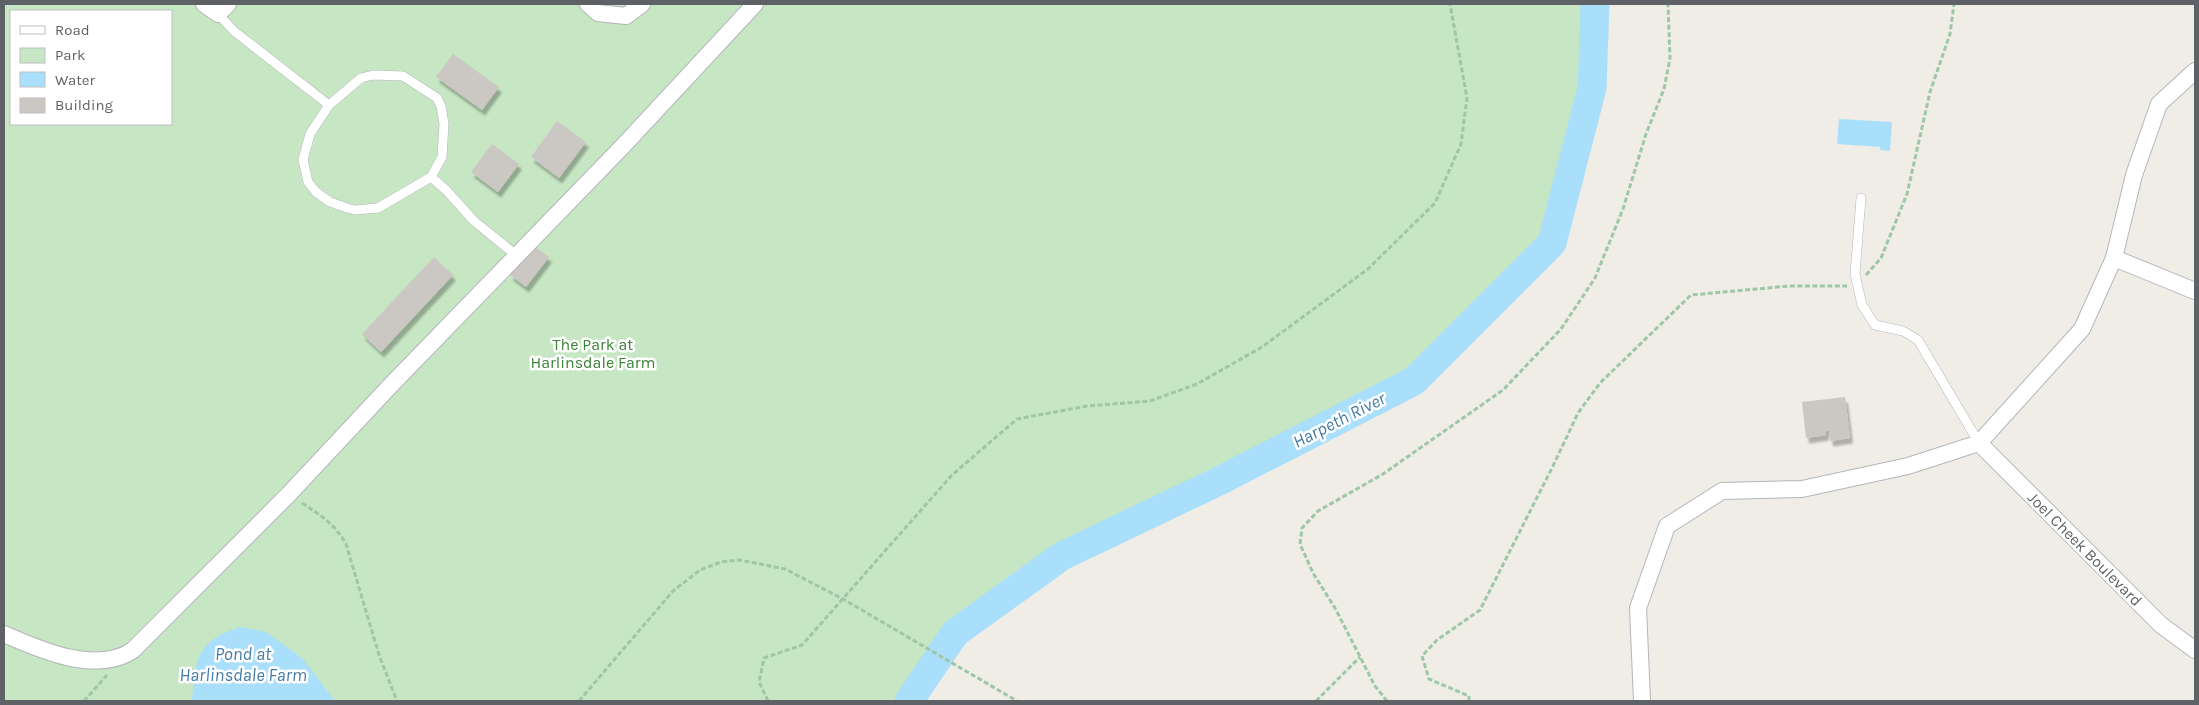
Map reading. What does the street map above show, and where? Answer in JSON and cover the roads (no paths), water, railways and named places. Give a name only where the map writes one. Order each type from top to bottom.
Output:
[{"type":"street","points":[[204,4],[223,9]]},
{"type":"street","points":[[588,4],[598,13],[626,16],[642,4]]},
{"type":"street","points":[[4,634],[76,659],[102,662],[116,659],[133,650],[289,494],[390,386],[623,146],[750,5]]},
{"type":"street","points":[[1642,701],[1638,608],[1667,526],[1722,491],[1802,489],[1908,466],[1979,443],[2082,329],[2114,258],[2134,175],[2159,104],[2195,71]]},
{"type":"street","points":[[2114,258],[2195,291]]},
{"type":"street","name":"Joel Cheek Boulevard","points":[[1979,443],[2161,625],[2195,650]]},
{"type":"lane","points":[[223,9],[235,32],[329,105]]},
{"type":"lane","points":[[373,75],[403,76],[437,98],[441,106],[444,124],[442,156],[431,178],[378,208],[355,210],[330,202],[316,192],[308,182],[303,160],[310,134],[329,105],[361,78],[373,75]]},
{"type":"lane","points":[[431,178],[446,190],[474,221],[516,255]]},
{"type":"lane","points":[[1861,198],[1855,274],[1856,286],[1862,305],[1875,325],[1902,331],[1918,340],[1979,443]]},
{"type":"water","points":[[1839,119],[1892,122],[1890,151],[1880,150],[1880,147],[1837,144]]},
{"type":"water","name":"Pond at Harlinsdale Farm","points":[[241,627],[266,632],[303,659],[335,701],[192,701],[197,663],[201,653],[215,638]]},
{"type":"waterway","name":"Harpeth River","points":[[909,701],[955,633],[1062,556],[1219,481],[1414,381],[1552,243],[1592,88],[1595,4]]},
{"type":"park label","name":"The Park at Harlinsdale Farm","points":[[593,353]]}]
